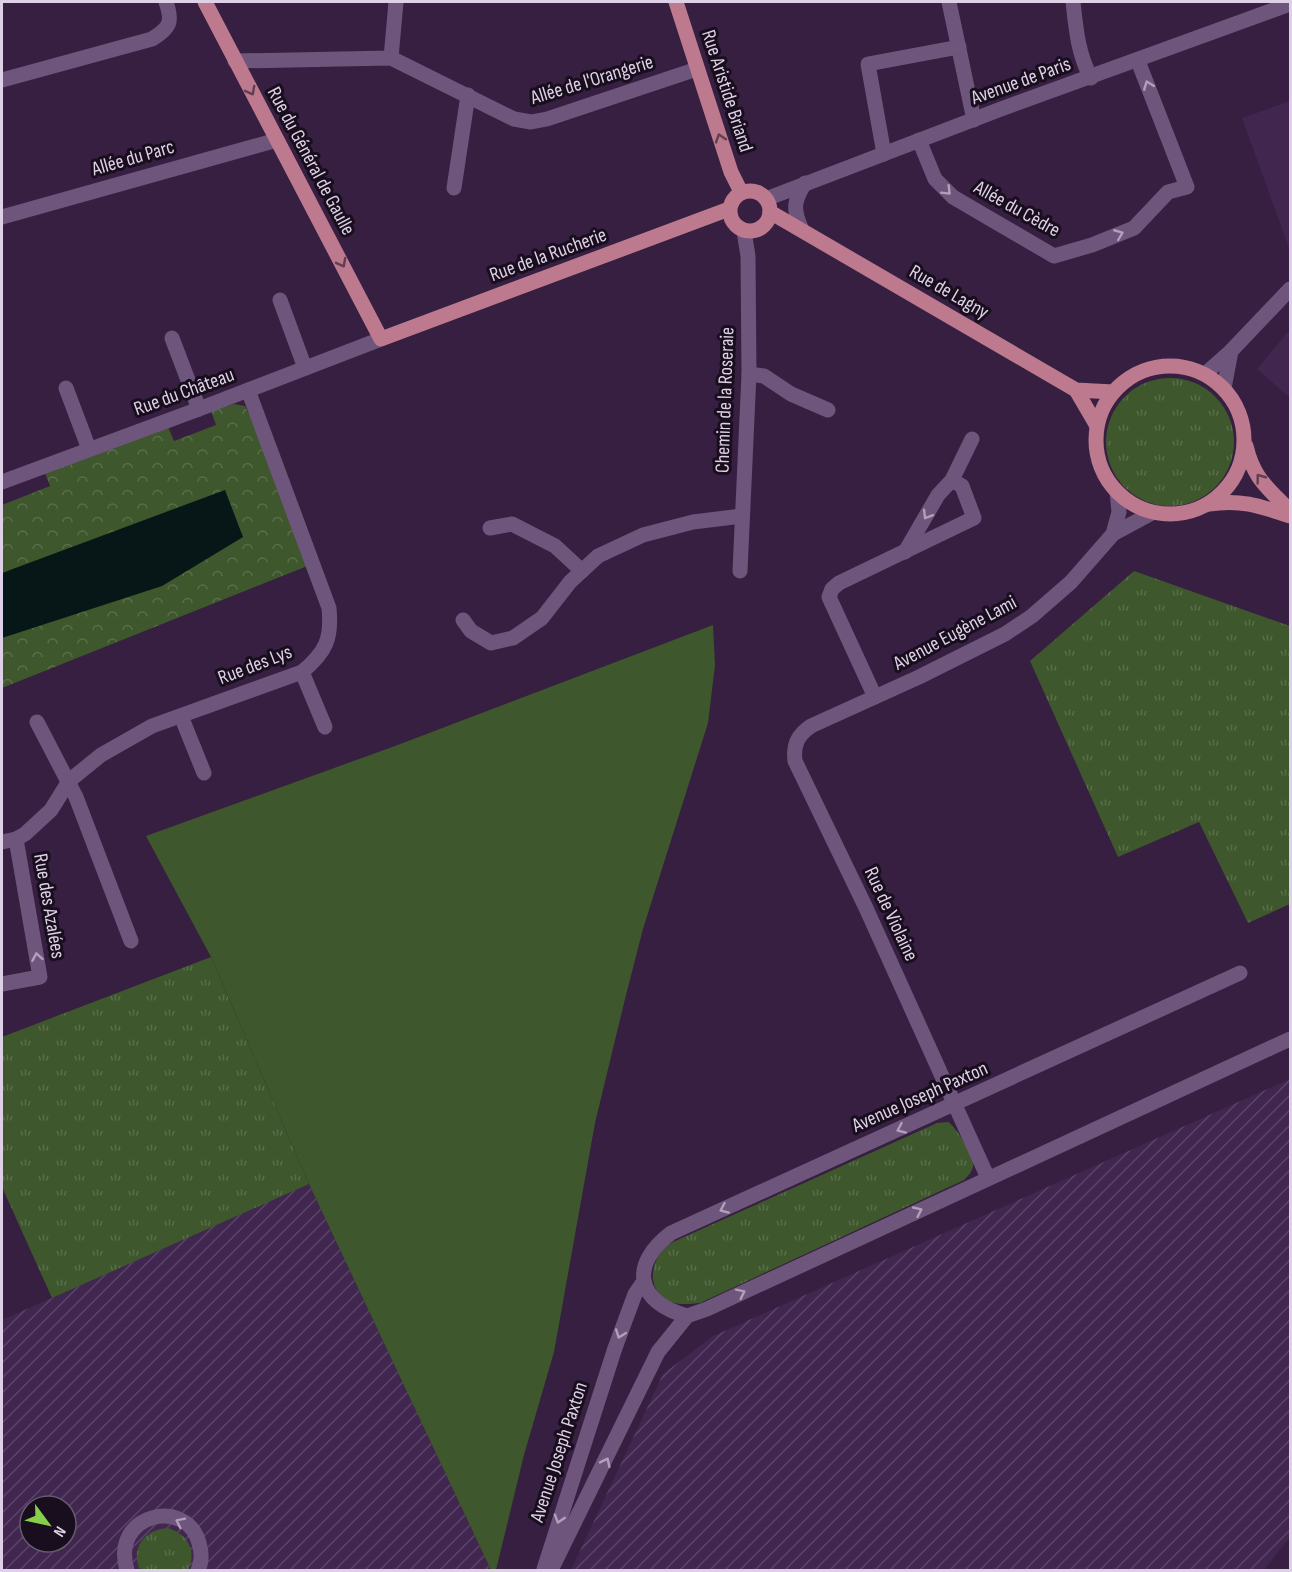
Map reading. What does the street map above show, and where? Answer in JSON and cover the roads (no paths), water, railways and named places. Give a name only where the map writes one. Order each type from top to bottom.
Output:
[{"type":"main road","name":"Rue du Général de Gaulle","points":[[205,2],[381,339]]},
{"type":"main road","name":"Rue Aristide Briand","points":[[676,2],[731,172],[741,192]]},
{"type":"main road","points":[[755,191],[768,206],[768,219],[759,229],[744,231],[733,223],[729,209],[735,196],[741,192],[755,191]]},
{"type":"main road","name":"Rue de Lagny","points":[[768,206],[802,230],[1076,390],[1113,392]]},
{"type":"main road","name":"Rue de la Rucherie","points":[[381,339],[729,209]]},
{"type":"main road","points":[[1290,511],[1261,482],[1251,465],[1238,411],[1224,388],[1205,374],[1181,366],[1156,367],[1132,376],[1113,392],[1103,408],[1095,442],[1099,462],[1106,478],[1117,492],[1133,505],[1152,513],[1171,515],[1191,512],[1209,504],[1230,501],[1252,504],[1290,516]]},
{"type":"main road","name":"Rue de Lagny","points":[[1076,390],[1097,426]]},
{"type":"main road","points":[[1209,504],[1236,476],[1242,457],[1244,438]]},
{"type":"street","points":[[2,80],[152,39],[166,30],[170,20],[166,2]]},
{"type":"street","points":[[391,58],[396,2]]},
{"type":"street","points":[[949,2],[974,120]]},
{"type":"street","points":[[1073,2],[1078,45],[1083,63],[1091,78]]},
{"type":"street","name":"Avenue de Paris","points":[[768,206],[805,183],[1290,4]]},
{"type":"street","points":[[884,154],[868,64],[959,47]]},
{"type":"street","name":"Allée de l'Orangerie","points":[[235,61],[391,58],[514,119],[531,122],[547,119],[697,69]]},
{"type":"street","name":"Allée du Cèdre","points":[[919,140],[935,179],[953,197],[1054,256],[1092,245],[1134,228],[1168,192],[1188,187],[1138,61]]},
{"type":"street","points":[[454,188],[468,95]]},
{"type":"street","name":"Allée du Parc","points":[[2,217],[277,140]]},
{"type":"street","points":[[802,230],[795,213],[796,197],[805,183]]},
{"type":"street","name":"Chemin de la Roseraie","points":[[740,571],[749,374],[748,256],[744,231]]},
{"type":"street","points":[[1205,374],[1231,351],[1290,289]]},
{"type":"street","points":[[280,300],[305,368]]},
{"type":"street","points":[[171,338],[199,409]]},
{"type":"street","name":"Rue du Château","points":[[2,482],[381,339]]},
{"type":"street","points":[[1224,388],[1231,351]]},
{"type":"street","points":[[749,374],[764,376],[791,394],[828,410]]},
{"type":"street","points":[[66,388],[90,449]]},
{"type":"street","name":"Rue des Lys","points":[[9,841],[25,834],[51,810],[69,781],[101,755],[152,726],[302,672],[317,660],[327,645],[331,626],[329,608],[248,390]]},
{"type":"street","points":[[904,552],[938,495],[952,480],[972,439]]},
{"type":"street","points":[[875,698],[829,597],[832,589],[839,583],[974,518],[962,486],[952,480]]},
{"type":"street","points":[[1113,534],[1119,512],[1117,492]]},
{"type":"street","points":[[1113,534],[1152,513]]},
{"type":"street","points":[[463,620],[471,631],[491,643],[513,638],[542,618],[570,582],[598,556],[644,535],[693,522],[742,516]]},
{"type":"street","points":[[490,528],[512,524],[555,546],[582,571]]},
{"type":"street","name":"Avenue Eugène Lami","points":[[796,741],[801,733],[811,726],[875,698],[1005,634],[1032,616],[1071,582],[1113,534]]},
{"type":"street","points":[[302,672],[325,727]]},
{"type":"street","points":[[181,716],[204,773]]},
{"type":"street","points":[[37,722],[69,781],[131,941]]},
{"type":"street","name":"Rue de Violaine","points":[[796,741],[795,760],[866,908],[988,1178]]},
{"type":"street","name":"Rue des Azalées","points":[[2,984],[40,977],[9,841]]},
{"type":"street","name":"Avenue Joseph Paxton","points":[[544,1570],[615,1348],[634,1294],[644,1281],[644,1269],[648,1255],[658,1243],[671,1233],[1240,973]]},
{"type":"street","points":[[644,1281],[657,1302],[670,1311],[687,1316],[707,1309],[1290,1039]]},
{"type":"street","name":"Avenue Joseph Paxton","points":[[551,1570],[658,1352],[687,1316]]},
{"type":"street","points":[[127,1570],[124,1560],[129,1535],[144,1522],[162,1516],[183,1522],[191,1528],[198,1539],[201,1552],[198,1570]]}]
